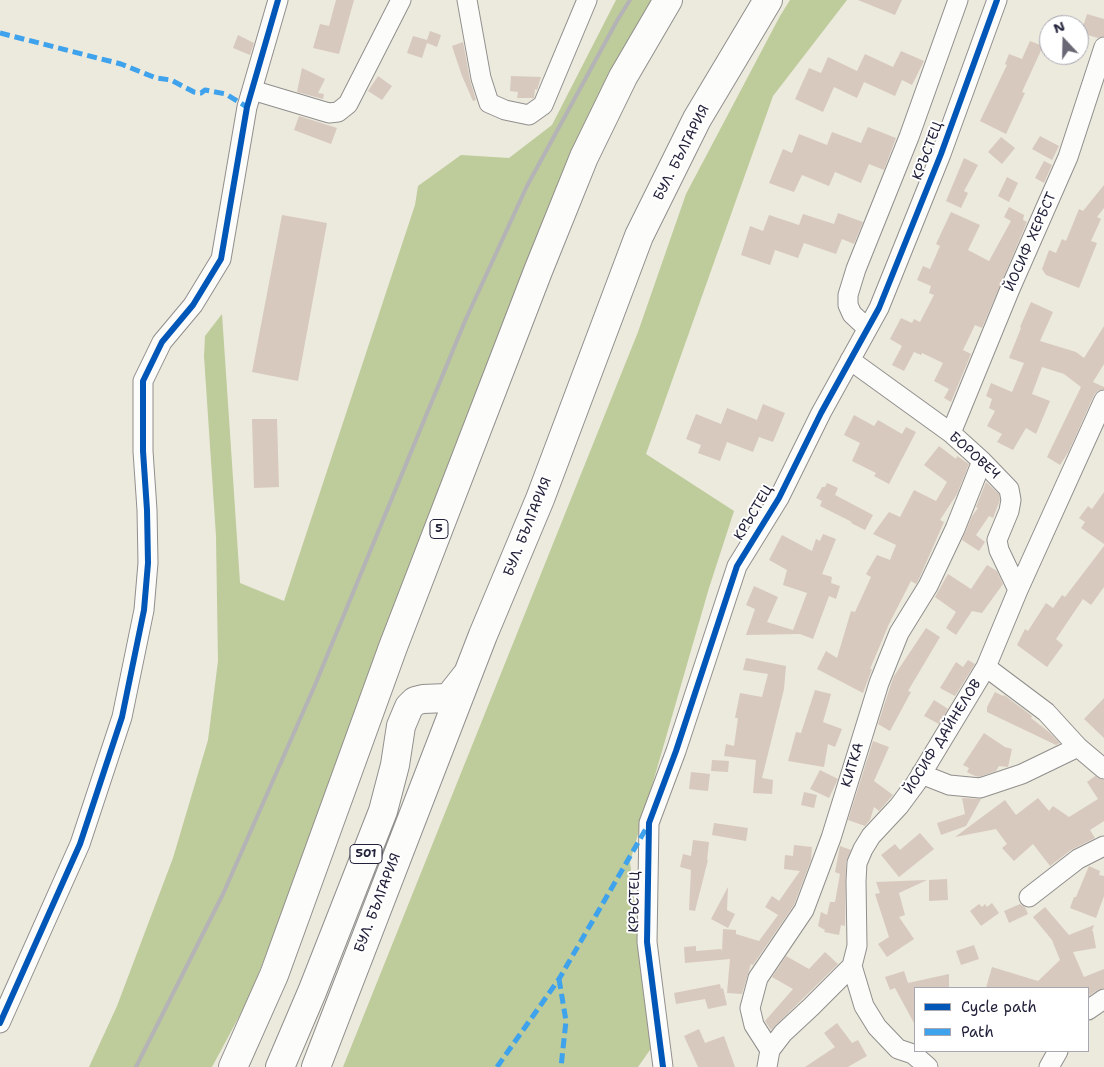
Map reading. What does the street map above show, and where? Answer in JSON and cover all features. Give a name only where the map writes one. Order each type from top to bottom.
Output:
[{"type":"highway","name":"5","points":[[233,1067],[274,975],[393,648],[534,280],[584,157],[623,77],[668,0]]},
{"type":"highway","name":"БУЛ. БЪЛГАРИЯ","points":[[316,1067],[399,849],[540,499],[639,236],[697,119],[768,0]]},
{"type":"highway","name":"501","points":[[280,1067],[312,992],[383,811],[401,726],[409,707],[415,701],[423,699],[447,698],[470,670]]},
{"type":"street","points":[[0,1023],[80,844],[122,717],[144,610],[148,563],[143,451],[143,381],[162,342],[193,305],[221,259],[247,106],[278,0]]},
{"type":"street","points":[[252,90],[329,113],[338,112],[348,104],[401,0]]},
{"type":"street","points":[[467,0],[481,78],[489,103],[506,110],[529,115],[543,105],[587,0]]},
{"type":"street","points":[[867,328],[852,314],[848,305],[848,295],[856,269],[908,137],[958,0]]},
{"type":"street","name":"КРЪСТЕЦ","points":[[663,1067],[646,942],[649,822],[676,750],[737,566],[779,498],[821,413],[879,308],[941,154],[997,0]]},
{"type":"street","name":"ЙОСИФ ХЕРБСТ","points":[[951,433],[1010,289],[1068,157],[1104,47]]},
{"type":"street","name":"БОРОВЕЧ","points":[[850,360],[951,433],[1009,489],[1011,500],[1009,511],[998,540],[999,550],[1018,590]]},
{"type":"street","name":"ЙОСИФ ДАЙНЕЛОВ","points":[[852,966],[857,946],[857,863],[871,836],[899,806],[921,774],[986,668],[1018,590],[1104,400]]},
{"type":"street","name":"КИТКА","points":[[768,1058],[754,1025],[750,1008],[758,978],[804,910],[830,838],[879,682],[900,633],[928,586],[955,529],[982,461]]},
{"type":"street","points":[[986,668],[1046,712],[1078,747],[1104,769]]},
{"type":"street","points":[[921,774],[949,785],[980,788],[1022,774],[1078,747]]},
{"type":"street","points":[[1029,897],[1078,859],[1104,846]]},
{"type":"street","points":[[768,1058],[783,1033],[852,966],[864,1006],[877,1028],[898,1049],[913,1054],[928,1067]]},
{"type":"street","points":[[1089,1009],[1104,999]]},
{"type":"street","points":[[1049,1067],[1057,1052]]},
{"type":"green space","points":[[616,0],[658,0],[592,119],[536,239],[530,264],[374,677],[249,998],[212,1067],[89,1067],[117,1006],[173,858],[208,740],[218,661],[216,536],[204,356],[205,336],[222,314],[240,583],[284,601],[415,205],[418,186],[461,155],[509,158],[552,125]]},
{"type":"green space","points":[[790,0],[847,0],[773,96],[646,454],[734,511],[709,588],[630,862],[652,1047],[638,1067],[343,1067],[638,332],[686,194]]},
{"type":"building","points":[[336,0],[354,0],[339,54],[313,48],[320,24],[329,26]]},
{"type":"building","points":[[858,0],[902,0],[895,15]]},
{"type":"building","points":[[1087,14],[1104,19],[1104,36],[1098,38],[1089,35],[1089,15]]},
{"type":"building","points":[[430,31],[441,35],[437,47],[427,43],[422,58],[407,53],[413,36],[427,40]]},
{"type":"building","points":[[238,35],[254,43],[250,55],[233,48]]},
{"type":"building","points":[[1030,41],[1039,44],[1039,55],[1022,92],[1025,93],[1006,134],[980,121],[1007,65],[1005,64],[1009,54],[1022,59]]},
{"type":"building","points":[[463,42],[476,100],[473,101],[452,46]]},
{"type":"building","points":[[901,51],[924,61],[912,85],[902,80],[895,96],[864,82],[857,98],[834,87],[823,112],[795,99],[809,68],[821,73],[828,57],[857,71],[865,54],[893,67]]},
{"type":"building","points":[[302,68],[325,79],[318,93],[324,94],[323,99],[297,92]]},
{"type":"building","points":[[378,76],[392,86],[382,100],[368,91]]},
{"type":"building","points":[[511,76],[541,77],[537,90],[535,89],[534,98],[517,98],[518,92],[510,91]]},
{"type":"building","points":[[299,116],[337,128],[331,144],[294,130]]},
{"type":"building","points":[[868,127],[896,138],[884,170],[869,164],[861,183],[835,172],[829,186],[802,175],[794,192],[769,183],[783,149],[792,153],[799,134],[827,145],[832,132],[861,143]]},
{"type":"building","points":[[1040,136],[1059,146],[1052,160],[1032,149]]},
{"type":"building","points":[[1001,137],[1015,148],[1002,164],[988,152]]},
{"type":"building","points":[[964,158],[978,165],[964,191],[968,193],[961,208],[946,201]]},
{"type":"building","points":[[1044,161],[1052,165],[1044,183],[1035,178]]},
{"type":"building","points":[[1007,177],[1018,183],[1009,202],[998,196]]},
{"type":"building","points":[[1104,185],[1104,208],[1097,217],[1101,219],[1091,241],[1097,243],[1079,288],[1046,275],[1042,269],[1049,250],[1056,253],[1062,239],[1066,241],[1079,209],[1083,211]]},
{"type":"building","points":[[1009,207],[1024,215],[1023,220],[1027,222],[982,328],[975,325],[963,350],[971,354],[951,402],[944,398],[949,389],[934,381],[943,363],[922,353],[921,355],[914,352],[904,371],[892,365],[902,346],[890,339],[901,318],[912,323],[914,319],[920,322],[934,295],[929,293],[931,286],[917,280],[923,266],[930,269],[940,246],[936,244],[951,212],[980,225],[968,250],[989,261],[1011,221],[1004,217]]},
{"type":"building","points":[[838,213],[863,222],[854,244],[842,239],[836,254],[804,243],[798,258],[775,250],[770,265],[741,255],[750,226],[763,231],[769,215],[799,225],[803,214],[834,224]]},
{"type":"building","points":[[282,215],[327,223],[298,381],[252,372]]},
{"type":"building","points":[[1031,302],[1053,312],[1040,341],[1076,352],[1084,358],[1104,326],[1104,364],[1093,382],[1104,387],[1104,389],[1094,395],[1069,451],[1060,465],[1047,457],[1081,387],[1064,374],[1042,367],[1032,394],[1050,401],[1036,434],[1026,428],[1013,450],[997,442],[1002,434],[987,426],[995,411],[989,408],[992,399],[986,396],[991,383],[1012,392],[1024,363],[1009,358]]},
{"type":"building","points":[[763,404],[785,413],[773,442],[759,437],[753,452],[727,442],[720,461],[698,453],[701,445],[686,439],[696,414],[721,424],[727,408],[757,420]]},
{"type":"building","points":[[854,415],[874,426],[878,420],[902,434],[906,427],[916,432],[889,484],[874,476],[876,473],[852,461],[860,443],[844,435]]},
{"type":"building","points":[[252,419],[277,419],[279,487],[254,488]]},
{"type":"building","points":[[939,446],[956,459],[957,456],[969,464],[957,494],[940,520],[944,522],[918,581],[916,584],[911,581],[889,624],[870,669],[872,669],[863,693],[817,669],[826,651],[837,658],[851,611],[855,612],[871,577],[866,574],[877,555],[890,560],[896,545],[873,534],[889,512],[900,517],[914,490],[936,501],[947,482],[924,465]]},
{"type":"building","points":[[986,482],[999,494],[1000,500],[993,518],[989,516],[976,535],[985,542],[979,551],[962,540],[972,516],[978,508],[976,507]]},
{"type":"building","points":[[827,483],[838,488],[835,495],[873,515],[865,530],[820,506],[822,501],[816,498],[822,487],[825,487]]},
{"type":"building","points":[[1104,492],[1104,544],[1081,528],[1085,522],[1079,518],[1088,506],[1092,509]]},
{"type":"building","points":[[823,534],[836,539],[822,574],[832,577],[831,583],[840,586],[836,599],[829,596],[813,639],[800,634],[746,635],[755,609],[746,605],[754,586],[778,597],[767,622],[793,630],[807,593],[783,585],[787,570],[769,560],[782,535],[812,551],[816,539],[820,541]]},
{"type":"building","points":[[1104,546],[1104,587],[1091,605],[1083,599],[1056,639],[1063,645],[1047,667],[1017,645],[1025,629],[1028,631],[1046,603],[1053,608],[1062,595],[1065,597]]},
{"type":"building","points":[[987,565],[997,571],[1003,584],[982,613],[972,611],[956,635],[946,628],[956,612],[935,597],[948,574],[971,589]]},
{"type":"building","points":[[926,628],[940,637],[908,691],[911,692],[890,731],[878,724],[890,687],[894,676]]},
{"type":"building","points":[[746,658],[786,666],[784,689],[762,778],[773,780],[772,794],[753,793],[756,760],[724,756],[726,744],[734,746],[738,718],[735,718],[740,693],[762,697],[768,674],[743,670]]},
{"type":"building","points":[[968,660],[975,664],[955,696],[940,688],[956,662],[963,667]]},
{"type":"building","points":[[815,690],[831,694],[823,722],[842,729],[835,747],[828,744],[824,767],[788,761],[796,732],[801,733]]},
{"type":"building","points":[[995,692],[1004,695],[1032,716],[1031,718],[1060,743],[1056,745],[987,712],[987,707]]},
{"type":"building","points":[[1104,698],[1104,738],[1084,719]]},
{"type":"building","points":[[934,700],[948,709],[939,724],[924,716]]},
{"type":"building","points":[[984,733],[1005,747],[1012,749],[1008,767],[999,766],[996,771],[979,777],[967,772],[969,768],[963,765]]},
{"type":"building","points":[[873,741],[889,747],[874,781],[893,795],[879,811],[874,807],[870,820],[865,826],[848,820]]},
{"type":"building","points":[[712,760],[729,761],[728,772],[711,771]]},
{"type":"building","points":[[820,770],[838,779],[829,798],[810,789]]},
{"type":"building","points":[[691,772],[710,774],[708,791],[689,789]]},
{"type":"building","points":[[1095,776],[1104,780],[1104,821],[1090,830],[1095,838],[1071,850],[1050,866],[1033,844],[1014,861],[1002,848],[1007,844],[996,829],[955,837],[1005,800],[1016,815],[1038,798],[1049,811],[1053,806],[1069,817],[1098,799],[1087,782]]},
{"type":"building","points":[[804,792],[817,795],[814,808],[801,805]]},
{"type":"building","points":[[962,798],[981,799],[966,826],[941,835],[937,823],[965,814]]},
{"type":"building","points":[[714,823],[748,828],[746,841],[712,835]]},
{"type":"building","points":[[920,833],[934,849],[899,877],[881,855],[895,844],[900,850]]},
{"type":"building","points":[[693,840],[709,842],[708,860],[695,911],[689,910],[691,870],[680,867],[683,854],[691,856]]},
{"type":"building","points":[[794,845],[812,847],[811,860],[794,905],[753,965],[751,964],[742,994],[727,993],[730,959],[685,963],[684,947],[696,946],[696,951],[721,949],[722,951],[723,929],[736,930],[736,934],[759,941],[778,915],[765,907],[772,896],[779,901],[800,871],[784,869],[785,855],[793,856]]},
{"type":"building","points":[[840,846],[851,850],[846,862],[845,926],[841,925],[839,935],[824,932],[825,930],[818,926],[821,912],[827,915],[830,902],[835,902],[840,874],[835,872]]},
{"type":"building","points":[[1089,866],[1100,871],[1099,875],[1104,876],[1104,896],[1096,918],[1070,908]]},
{"type":"building","points":[[947,879],[948,900],[929,901],[929,880]]},
{"type":"building","points":[[927,880],[899,893],[905,915],[899,917],[914,939],[887,957],[878,944],[889,937],[875,894],[880,893],[876,882]]},
{"type":"building","points":[[728,887],[727,910],[735,914],[728,928],[711,919]]},
{"type":"building","points":[[992,903],[999,913],[981,926],[970,911],[979,904],[982,907],[985,904],[987,907]]},
{"type":"building","points":[[1020,904],[1025,907],[1028,914],[1009,923],[1004,911]]},
{"type":"building","points":[[1045,907],[1069,935],[1094,925],[1092,931],[1096,948],[1073,952],[1084,977],[1104,969],[1104,988],[1089,995],[1089,987],[986,987],[992,967],[1038,981],[1060,960],[1052,940],[1033,917]]},
{"type":"building","points":[[974,945],[979,959],[961,965],[956,951]]},
{"type":"building","points":[[825,952],[838,964],[771,1030],[765,1021],[793,989],[772,977],[786,956],[809,969]]},
{"type":"building","points":[[904,971],[908,983],[949,974],[949,987],[914,987],[914,1023],[895,988],[890,990],[885,977]]},
{"type":"building","points":[[720,984],[721,989],[723,988],[727,1005],[708,1009],[705,999],[676,1004],[674,993]]},
{"type":"building","points":[[837,1023],[852,1043],[858,1040],[867,1056],[848,1067],[805,1067],[835,1047],[824,1033]]},
{"type":"building","points":[[699,1029],[705,1043],[724,1036],[735,1067],[698,1067],[684,1036]]},
{"type":"railway","points":[[136,1067],[223,894],[315,685],[465,321],[527,186],[630,0]]},
{"type":"marked path","points":[[0,33],[121,64],[156,78],[171,80],[194,92],[201,93],[205,90],[226,94],[247,107]]},
{"type":"marked path","points":[[497,1067],[559,979],[647,827]]},
{"type":"marked path","points":[[559,979],[566,1021],[561,1067]]},
{"type":"cycle path","points":[[0,1023],[80,844],[122,717],[144,610],[148,563],[143,451],[143,381],[162,342],[193,305],[221,259],[247,107],[278,0]]},
{"type":"cycle path","points":[[663,1067],[647,942],[649,823],[676,751],[737,566],[779,498],[821,413],[879,308],[941,154],[997,0]]}]
